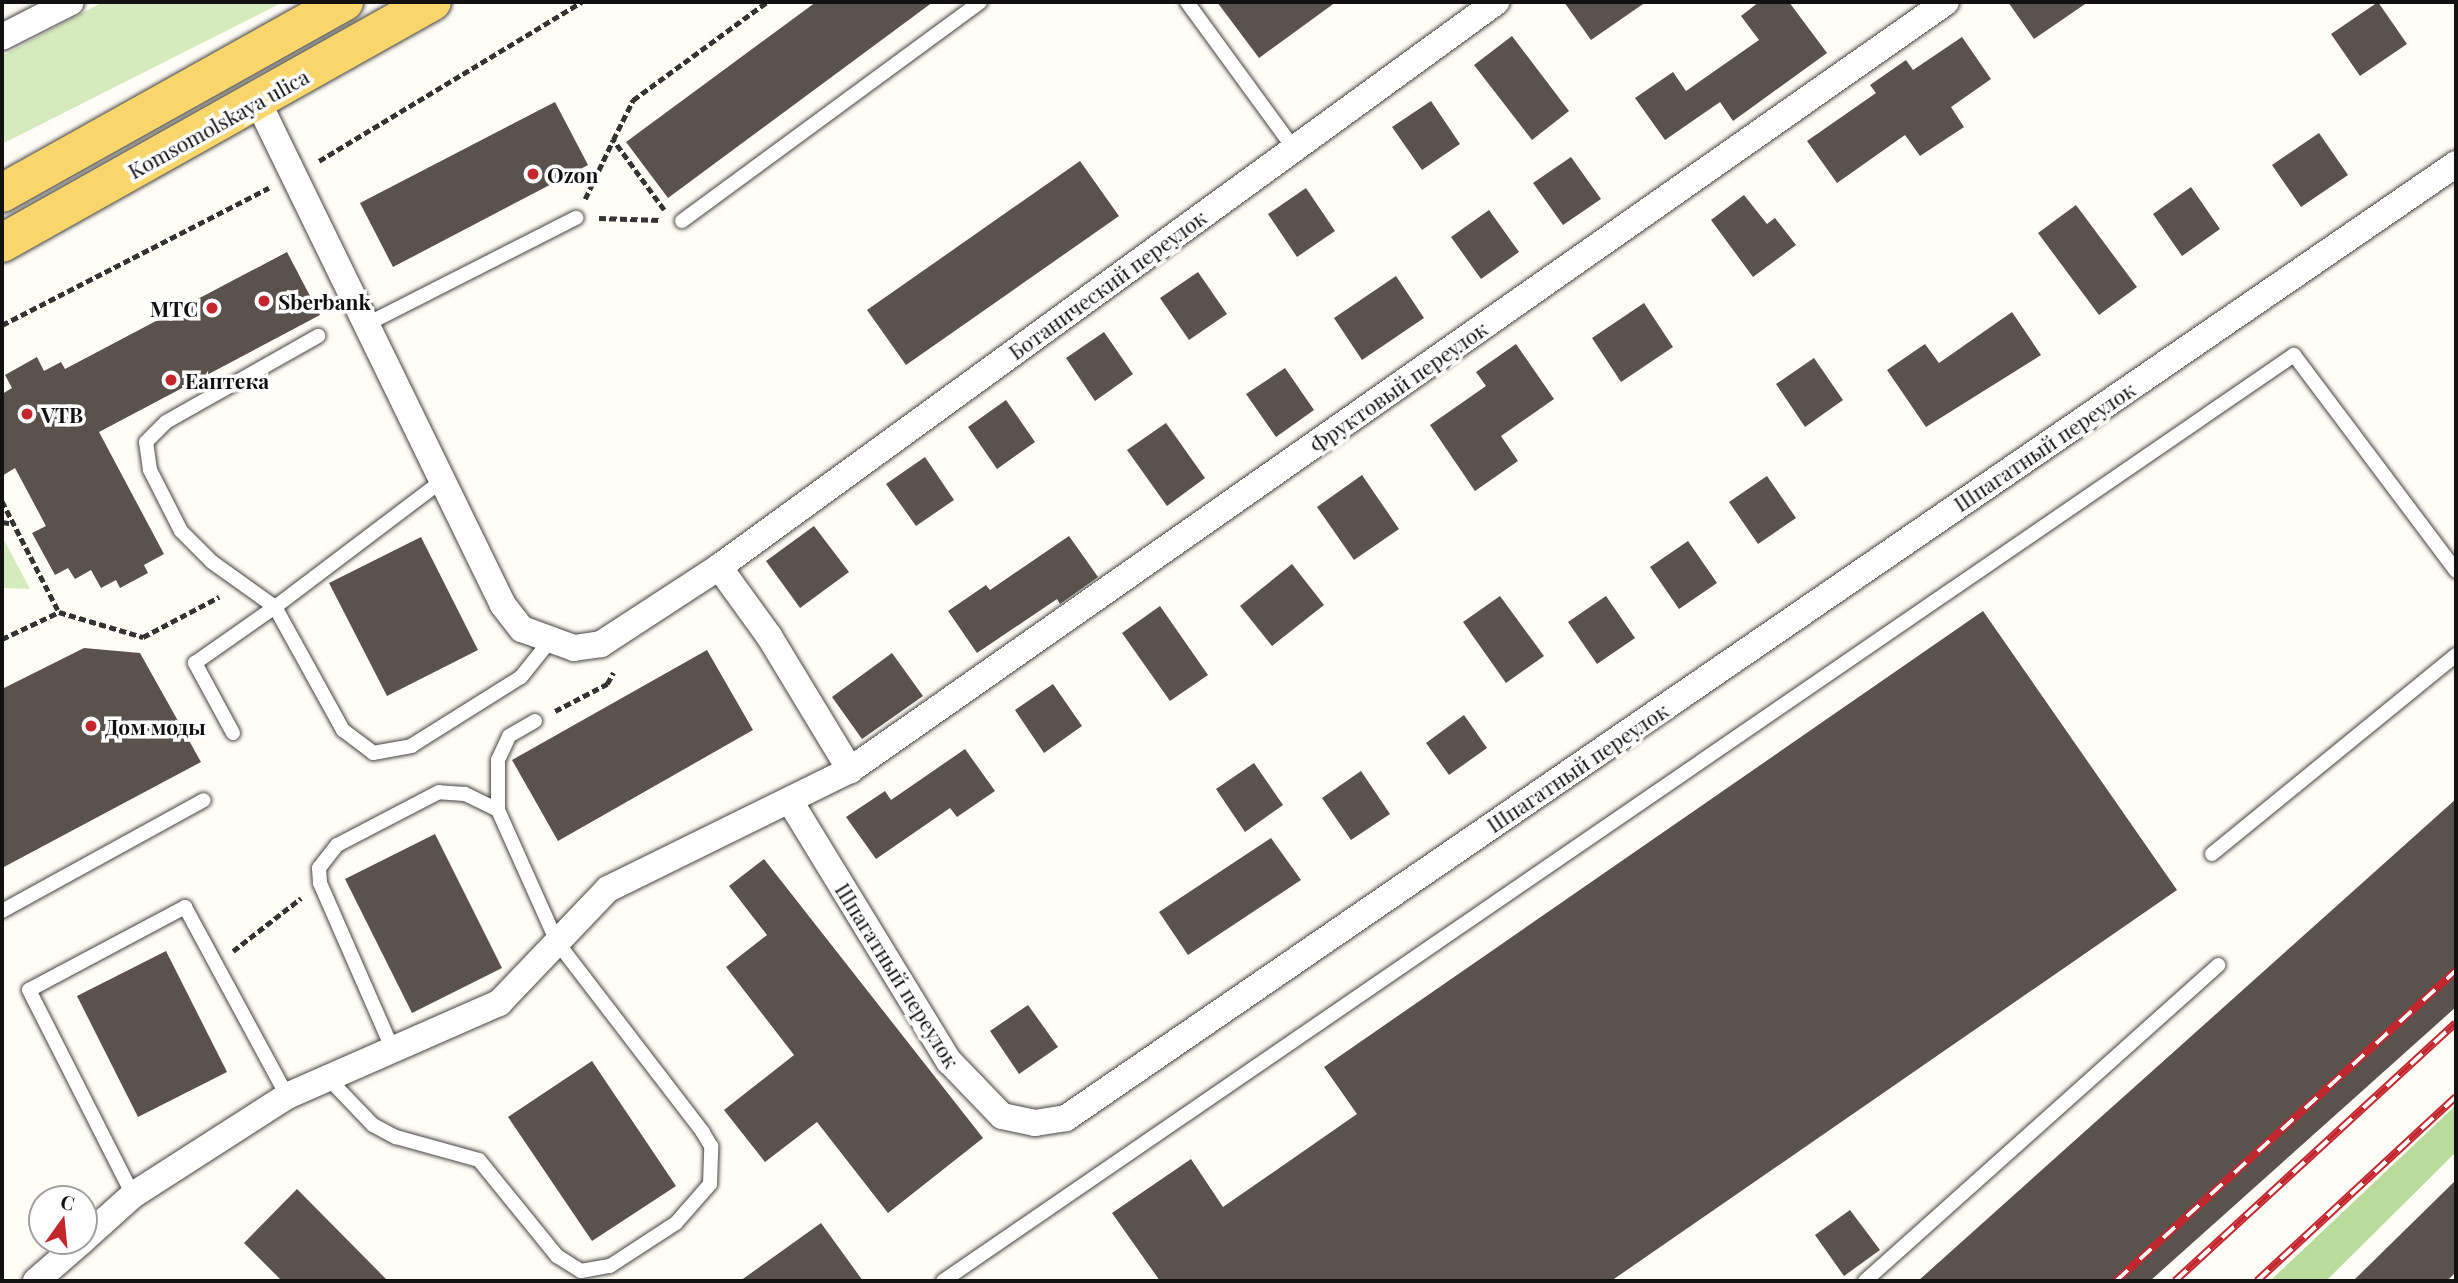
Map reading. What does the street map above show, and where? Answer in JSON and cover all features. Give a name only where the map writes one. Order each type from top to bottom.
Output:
[{"type":"main road","name":"Komsomolskaya ulica","points":[[2,193],[344,2]]},
{"type":"main road","name":"Komsomolskaya ulica","points":[[2,243],[258,102],[432,2]]},
{"type":"street","points":[[2,37],[71,2]]},
{"type":"street","name":"Ботанический переулок","points":[[550,642],[574,648],[601,644],[719,567],[1496,2]]},
{"type":"street","name":"Фруктовый переулок","points":[[557,942],[608,889],[850,770],[1946,2]]},
{"type":"street","points":[[258,102],[439,483],[503,605],[522,629],[550,642]]},
{"type":"street","name":"Шпагатный переулок","points":[[790,801],[949,1061],[1002,1116],[1035,1123],[1066,1118],[2456,164]]},
{"type":"street","points":[[719,567],[769,636],[850,770]]},
{"type":"street","points":[[98,1226],[133,1195],[287,1096],[327,1076],[499,1003],[557,942]]},
{"type":"street","points":[[36,1281],[66,1255]]},
{"type":"lane","points":[[682,221],[980,2]]},
{"type":"lane","points":[[1187,2],[1294,149]]},
{"type":"lane","points":[[365,326],[576,218]]},
{"type":"lane","points":[[318,336],[166,422],[146,442],[150,470],[181,531],[242,585],[275,607],[343,730],[373,753],[411,746],[521,677],[550,642]]},
{"type":"lane","points":[[943,1281],[2294,355],[2456,571]]},
{"type":"lane","points":[[233,733],[195,663],[275,607],[439,483]]},
{"type":"lane","points":[[2212,854],[2456,655]]},
{"type":"lane","points":[[327,1076],[373,1125],[396,1137],[480,1160],[558,1256],[581,1271],[610,1266],[676,1223],[705,1194],[713,1166],[711,1146],[557,942],[498,810],[498,760],[509,736],[535,721]]},
{"type":"lane","points":[[392,1048],[320,883],[319,867],[337,845],[439,792],[465,794],[498,810]]},
{"type":"lane","points":[[2,911],[204,800]]},
{"type":"lane","points":[[133,1195],[29,990],[185,907],[287,1096]]},
{"type":"lane","points":[[1866,1281],[2218,965]]},
{"type":"path","points":[[613,140],[672,221],[576,218],[613,140],[633,100],[767,2]]},
{"type":"path","points":[[2,501],[59,612]]},
{"type":"path","points":[[2,522],[14,524]]},
{"type":"path","points":[[2,639],[59,612],[143,636],[242,585]]},
{"type":"path","points":[[216,964],[320,883]]},
{"type":"green space","points":[[103,2],[283,2],[2,144],[2,56]]},
{"type":"green space","points":[[2,536],[30,589],[2,588]]},
{"type":"green space","points":[[2456,1105],[2456,1152],[2326,1281],[2270,1281]]},
{"type":"building","points":[[816,2],[933,2],[668,198],[626,142]]},
{"type":"building","points":[[1217,2],[1336,2],[1259,58]]},
{"type":"building","points":[[1564,2],[1646,2],[1591,40]]},
{"type":"building","points":[[1759,2],[1789,2],[1827,53],[1733,121],[1720,102],[1665,140],[1635,98],[1673,72],[1686,91],[1759,40],[1741,16]]},
{"type":"building","points":[[2008,2],[2088,2],[2034,39]]},
{"type":"building","points":[[2378,2],[2407,44],[2360,76],[2331,34]]},
{"type":"building","points":[[1512,36],[1569,111],[1532,140],[1474,65]]},
{"type":"building","points":[[1962,37],[1991,79],[1951,107],[1964,127],[1920,156],[1905,135],[1837,183],[1807,141],[1876,93],[1870,85],[1906,60],[1913,70]]},
{"type":"building","points":[[1431,101],[1460,144],[1422,170],[1392,127]]},
{"type":"building","points":[[555,102],[588,165],[393,267],[360,203]]},
{"type":"building","points":[[2319,133],[2348,175],[2301,207],[2272,165]]},
{"type":"building","points":[[1571,157],[1601,199],[1563,225],[1533,183]]},
{"type":"building","points":[[1080,161],[1119,216],[906,365],[867,310]]},
{"type":"building","points":[[2191,187],[2220,229],[2182,256],[2153,214]]},
{"type":"building","points":[[1306,188],[1335,231],[1297,257],[1268,214]]},
{"type":"building","points":[[1744,195],[1767,224],[1775,218],[1796,245],[1753,277],[1711,220]]},
{"type":"building","points":[[2076,205],[2137,287],[2099,315],[2038,233]]},
{"type":"building","points":[[1489,210],[1519,252],[1481,279],[1451,237]]},
{"type":"building","points":[[287,252],[320,315],[99,432],[164,554],[144,565],[148,573],[120,588],[116,580],[101,588],[91,570],[75,579],[68,568],[55,575],[32,533],[46,526],[15,468],[2,476],[2,394],[12,388],[5,375],[37,357],[44,371],[61,362],[65,369]]},
{"type":"building","points":[[1198,272],[1227,314],[1189,340],[1160,298]]},
{"type":"building","points":[[1396,276],[1424,318],[1362,360],[1334,318]]},
{"type":"building","points":[[1644,303],[1673,347],[1621,382],[1592,338]]},
{"type":"building","points":[[2012,312],[2041,355],[1926,427],[1887,370],[1925,344],[1939,363]]},
{"type":"building","points":[[1104,332],[1133,374],[1095,401],[1066,358]]},
{"type":"building","points":[[1516,344],[1554,399],[1501,436],[1518,461],[1475,491],[1430,425],[1486,386],[1476,372]]},
{"type":"building","points":[[1814,358],[1843,400],[1805,427],[1776,384]]},
{"type":"building","points":[[1285,368],[1314,410],[1276,437],[1246,394]]},
{"type":"building","points":[[1006,400],[1035,442],[997,469],[968,427]]},
{"type":"building","points":[[1166,423],[1205,478],[1167,506],[1127,450]]},
{"type":"building","points":[[925,457],[954,500],[916,526],[886,484]]},
{"type":"building","points":[[1362,475],[1399,529],[1354,560],[1317,507]]},
{"type":"building","points":[[1767,476],[1796,518],[1758,544],[1729,502]]},
{"type":"building","points":[[814,526],[849,572],[800,608],[766,561]]},
{"type":"building","points":[[1069,536],[1098,577],[1060,604],[1057,599],[977,653],[948,611],[986,585],[990,590]]},
{"type":"building","points":[[421,537],[478,650],[387,696],[329,583]]},
{"type":"building","points":[[1688,541],[1717,583],[1679,609],[1650,567]]},
{"type":"building","points":[[1292,564],[1324,605],[1272,646],[1240,606]]},
{"type":"building","points":[[1500,596],[1544,656],[1506,683],[1463,622]]},
{"type":"building","points":[[1606,596],[1635,638],[1597,664],[1568,622]]},
{"type":"building","points":[[1160,606],[1208,675],[1170,701],[1122,633]]},
{"type":"building","points":[[1983,611],[2177,890],[1611,1281],[1160,1281],[1112,1213],[1191,1159],[1223,1207],[1357,1114],[1324,1067]]},
{"type":"building","name":"Дом моды","points":[[84,648],[140,653],[201,762],[2,868],[2,689]]},
{"type":"building","points":[[707,650],[753,730],[558,841],[512,760]]},
{"type":"building","points":[[892,653],[923,696],[862,739],[832,697]]},
{"type":"building","points":[[1053,684],[1082,726],[1044,753],[1015,710]]},
{"type":"building","points":[[1464,715],[1487,748],[1449,775],[1426,743]]},
{"type":"building","points":[[965,749],[995,791],[957,817],[950,808],[876,859],[846,817],[885,791],[891,800]]},
{"type":"building","points":[[1254,763],[1283,805],[1245,832],[1216,789]]},
{"type":"building","points":[[1361,771],[1390,814],[1351,840],[1322,798]]},
{"type":"building","points":[[2456,799],[2456,1007],[2150,1281],[1918,1281]]},
{"type":"building","points":[[435,834],[502,968],[412,1013],[345,879]]},
{"type":"building","points":[[1271,838],[1301,880],[1188,955],[1159,912]]},
{"type":"building","points":[[764,859],[983,1138],[888,1213],[817,1122],[765,1162],[724,1110],[794,1055],[726,967],[767,935],[729,886]]},
{"type":"building","points":[[166,951],[227,1072],[138,1117],[77,996]]},
{"type":"building","points":[[1028,1005],[1058,1047],[1019,1074],[990,1031]]},
{"type":"building","points":[[592,1061],[676,1186],[592,1241],[508,1117]]},
{"type":"building","points":[[2456,1180],[2456,1272],[2447,1281],[2353,1281]]},
{"type":"building","points":[[297,1189],[388,1281],[282,1281],[244,1243]]},
{"type":"building","points":[[1850,1210],[1880,1250],[1844,1276],[1815,1235]]},
{"type":"building","points":[[821,1223],[863,1281],[740,1281]]},
{"type":"railway","points":[[2116,1281],[2456,971]]},
{"type":"railway","points":[[2175,1281],[2456,1023]]},
{"type":"railway","points":[[2257,1281],[2456,1097]]},
{"type":"place","name":"Ozon","points":[[533,174]]},
{"type":"place","name":"Sberbank","points":[[264,301]]},
{"type":"place","name":"МТС","points":[[212,308]]},
{"type":"place","name":"Еаптека","points":[[171,380]]},
{"type":"place","name":"VTB","points":[[27,414]]},
{"type":"place","name":"Дом моды","points":[[91,726]]}]
